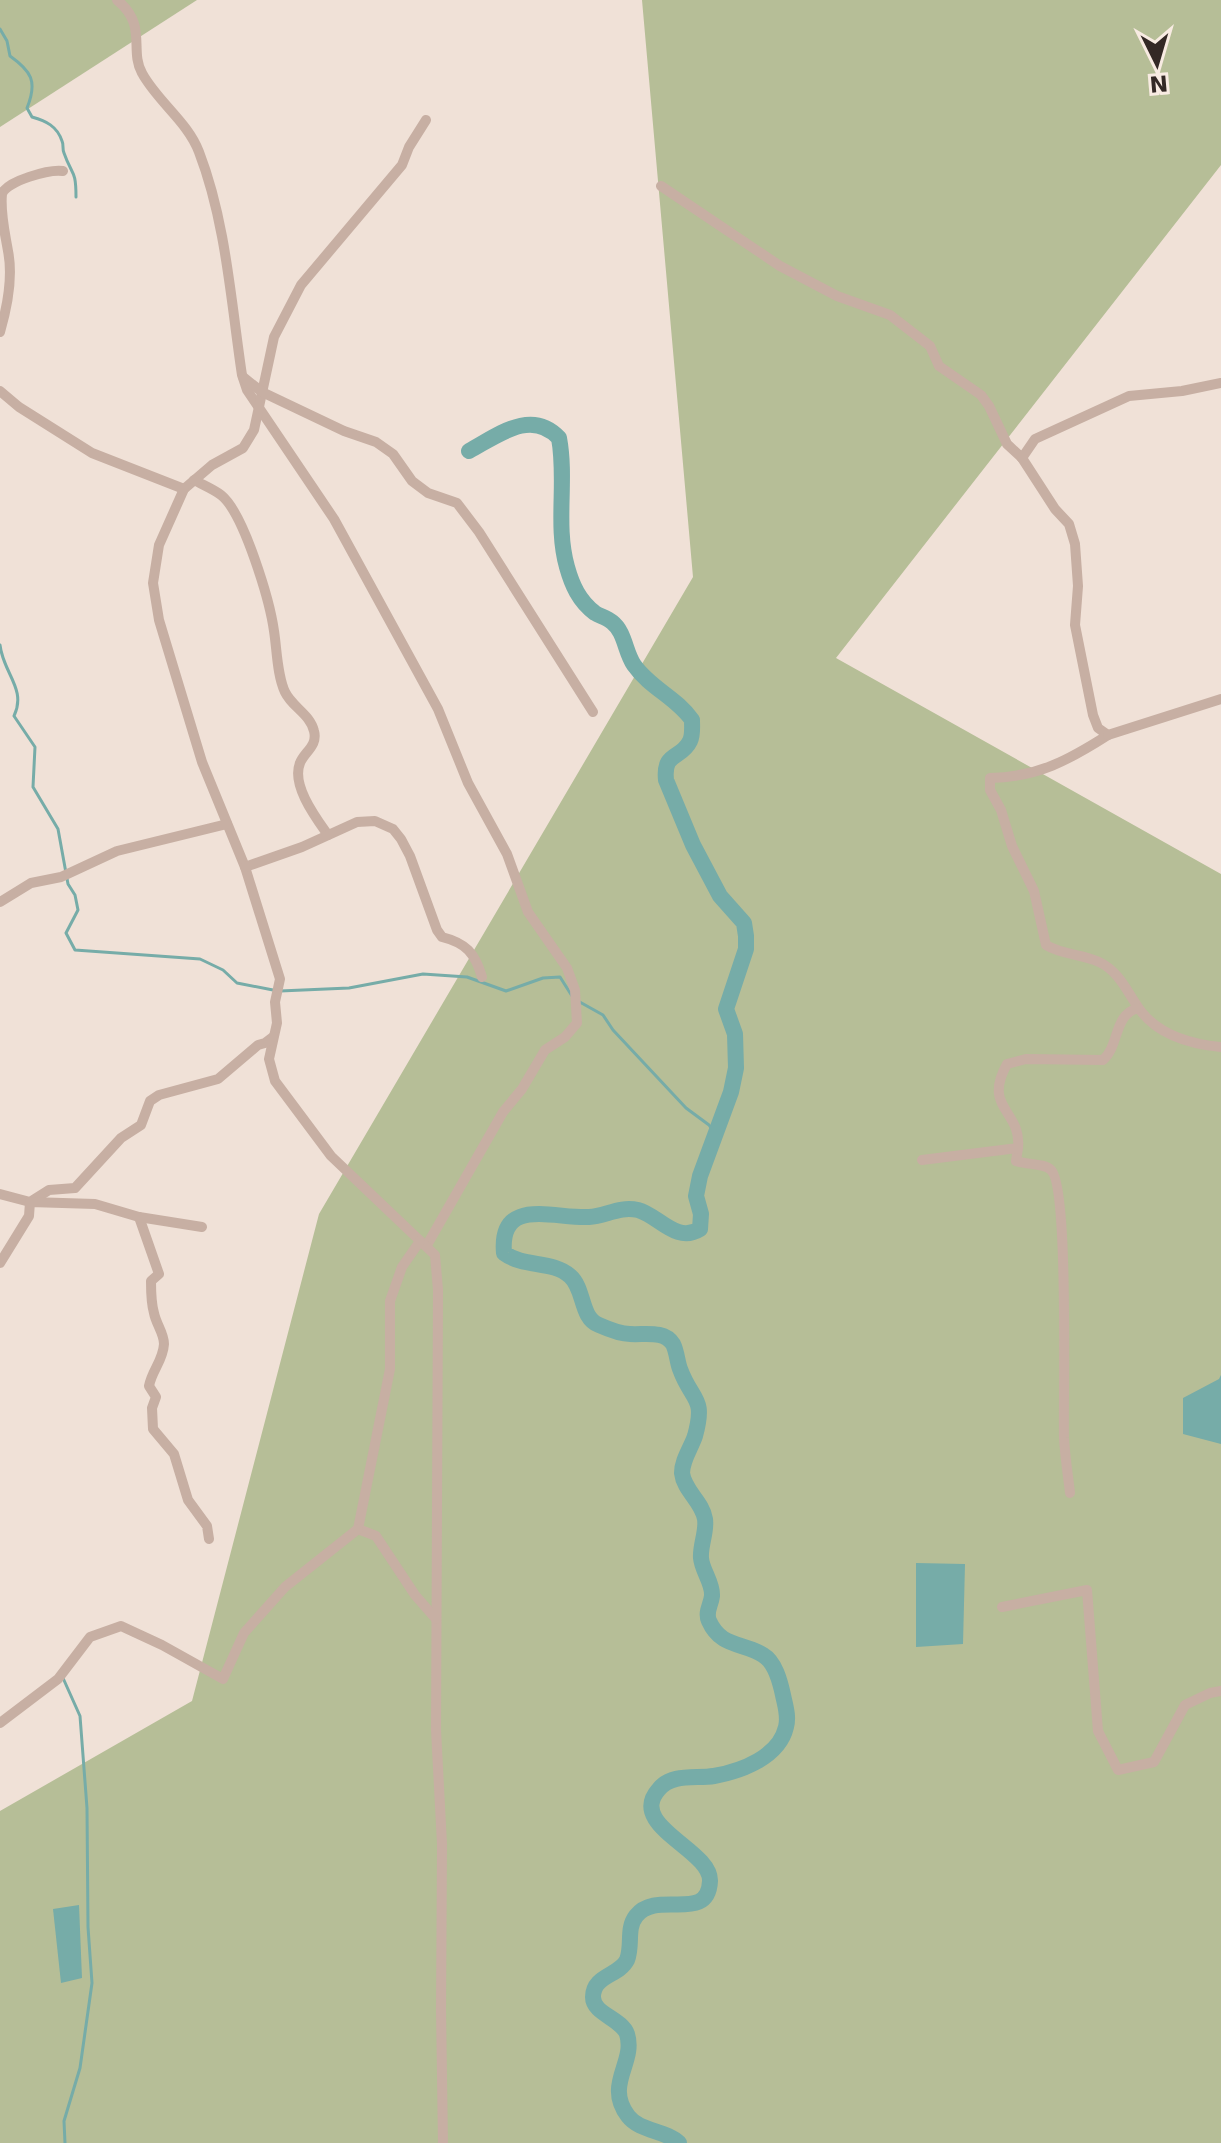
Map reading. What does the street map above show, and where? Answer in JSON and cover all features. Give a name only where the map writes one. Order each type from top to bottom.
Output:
[{"type":"street","points":[[0,1723],[58,1679],[90,1637],[121,1626],[223,1679],[244,1633],[285,1587],[358,1529],[390,1369],[390,1301],[402,1267],[423,1243],[545,1050],[565,1037],[577,1023],[575,990],[567,968],[528,912],[507,854],[468,783],[438,709],[334,519],[247,390],[242,375],[218,218],[199,150],[140,70],[137,29],[125,6],[117,0]]},
{"type":"street","points":[[426,120],[402,165],[301,285],[274,337],[254,430],[243,448],[212,465],[184,489],[159,545],[153,583],[155,602],[202,762],[245,867],[280,979],[275,1002],[277,1023],[269,1059],[275,1081],[331,1156],[435,1255],[438,1290],[436,1730],[442,1844],[443,2143]]},
{"type":"street","points":[[0,332],[8,293],[9,251],[2,229],[2,193],[11,182],[55,170],[63,171]]},
{"type":"street","points":[[661,186],[780,266],[837,296],[890,315],[930,346],[939,366],[981,395],[1007,444],[1022,458],[1055,509],[1069,524],[1078,565],[1075,625],[1093,715],[1098,728],[1108,735]]},
{"type":"street","points":[[242,375],[262,392],[344,431],[376,442],[393,454],[412,481],[428,493],[457,503],[479,532],[593,712]]},
{"type":"street","points":[[1022,458],[1035,439],[1129,396],[1182,391],[1221,383]]},
{"type":"street","points":[[0,391],[19,407],[92,453],[184,489]]},
{"type":"street","points":[[194,480],[222,495],[237,515],[273,623],[286,693],[302,710],[314,730],[313,746],[300,761],[298,771],[303,797],[328,835]]},
{"type":"street","points":[[1221,699],[1108,735],[1067,761],[1013,777],[990,778],[988,783],[1005,819],[1012,846],[1034,891],[1046,945],[1100,962],[1116,975],[1138,1008],[1164,1033],[1195,1045],[1221,1047]]},
{"type":"street","points":[[245,867],[367,820],[393,829],[410,856],[437,930],[442,937],[455,940],[473,953],[482,977]]},
{"type":"street","points":[[0,902],[31,883],[61,877],[117,851],[227,824]]},
{"type":"street","points":[[1070,1493],[1064,1441],[1062,1241],[1058,1182],[1053,1170],[1046,1166],[1016,1161],[1016,1128],[998,1098],[997,1088],[1007,1064],[1026,1059],[1103,1060],[1111,1053],[1121,1019],[1128,1011],[1138,1008]]},
{"type":"street","points":[[30,1202],[49,1190],[75,1188],[84,1181],[121,1138],[141,1125],[150,1101],[159,1095],[218,1079],[258,1045],[273,1037]]},
{"type":"street","points":[[922,1160],[1018,1148]]},
{"type":"street","points":[[0,1194],[30,1202],[95,1204],[139,1217],[202,1227]]},
{"type":"street","points":[[0,1263],[29,1216],[30,1202]]},
{"type":"street","points":[[139,1217],[159,1274],[151,1281],[151,1294],[154,1316],[164,1339],[162,1359],[151,1372],[149,1386],[156,1397],[152,1408],[153,1429],[174,1454],[188,1500],[207,1526],[209,1539]]},
{"type":"street","points":[[358,1529],[376,1536],[415,1595],[436,1619]]},
{"type":"street","points":[[1002,1607],[1087,1590],[1098,1731],[1118,1770],[1154,1762],[1185,1705],[1221,1691]]},
{"type":"green space","points":[[0,0],[197,0],[0,127]]},
{"type":"green space","points":[[642,0],[1221,0],[1221,165],[836,658],[1221,874],[1221,2143],[0,2143],[0,1811],[192,1701],[319,1214],[693,577]]},
{"type":"water","points":[[1221,1375],[1221,1444],[1183,1434],[1183,1398]]},
{"type":"water","points":[[916,1563],[965,1564],[963,1644],[916,1647]]},
{"type":"water","points":[[79,1905],[82,1978],[61,1983],[53,1909]]},
{"type":"waterway","points":[[0,29],[10,56],[28,72],[32,91],[27,108],[32,117],[50,125],[63,142],[63,152],[74,177],[76,197]]},
{"type":"waterway","points":[[469,451],[502,432],[526,425],[548,429],[559,438],[562,535],[571,580],[589,608],[616,626],[640,673],[679,705],[692,720],[690,741],[667,764],[666,780],[693,845],[720,896],[744,923],[746,936],[746,949],[726,1009],[735,1034],[736,1068],[731,1092],[700,1176],[696,1196],[701,1214],[700,1229],[691,1233],[675,1231],[638,1210],[625,1209],[589,1217],[532,1214],[519,1217],[510,1224],[505,1235],[504,1253],[520,1261],[555,1268],[570,1276],[593,1321],[622,1333],[659,1335],[673,1344],[699,1413],[695,1436],[682,1473],[705,1519],[701,1558],[712,1591],[708,1618],[720,1636],[763,1655],[771,1662],[779,1678],[786,1707],[787,1723],[782,1738],[758,1761],[725,1774],[677,1779],[659,1789],[652,1802],[653,1814],[661,1826],[707,1869],[710,1881],[707,1894],[701,1901],[656,1905],[636,1916],[631,1926],[627,1960],[597,1984],[594,1990],[597,2008],[627,2034],[629,2045],[620,2084],[621,2104],[633,2121],[679,2143]]},
{"type":"waterway","points":[[0,645],[18,697],[14,716],[35,747],[33,787],[58,829],[68,884],[75,895],[78,910],[66,933],[75,950],[200,959],[223,970],[237,983],[273,990]]},
{"type":"waterway","points":[[280,991],[349,988],[423,974],[467,977],[506,991],[543,978],[560,977],[572,996]]},
{"type":"waterway","points":[[578,1001],[603,1015],[613,1030],[686,1108],[709,1125],[715,1134]]},
{"type":"waterway","points":[[63,1678],[80,1716],[87,1808],[92,1983],[80,2068],[64,2121],[65,2143]]}]
